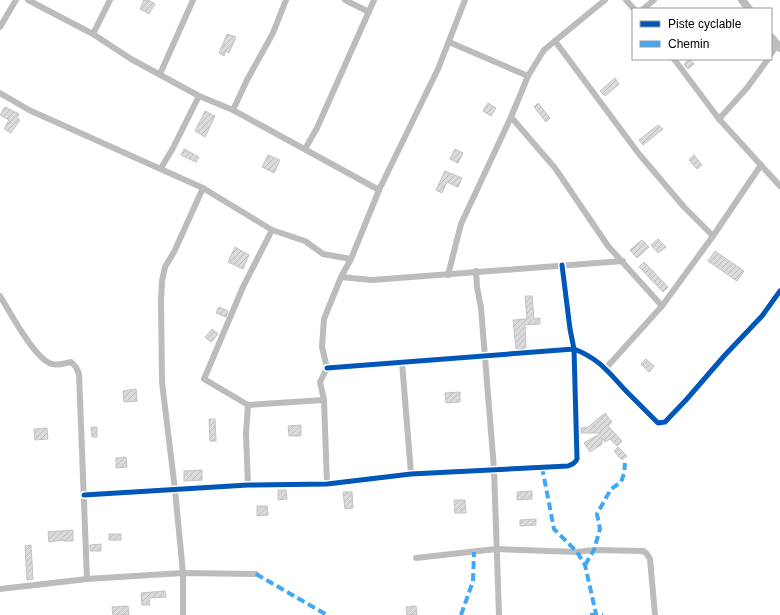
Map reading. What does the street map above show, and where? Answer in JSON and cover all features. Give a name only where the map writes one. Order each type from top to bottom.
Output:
[{"type":"street","points":[[0,27],[16,0]]},
{"type":"street","points":[[28,0],[93,34],[131,59],[199,96],[233,110],[380,190]]},
{"type":"street","points":[[93,34],[110,0]]},
{"type":"street","points":[[160,74],[193,0]]},
{"type":"street","points":[[233,110],[247,80],[273,33],[286,0]]},
{"type":"street","points":[[345,0],[369,12]]},
{"type":"street","points":[[305,149],[317,128],[374,0]]},
{"type":"street","points":[[327,484],[324,400],[320,382],[327,368],[322,347],[324,319],[380,190],[438,69],[465,0]]},
{"type":"street","points":[[448,275],[461,224],[511,117],[528,76],[544,50],[605,0]]},
{"type":"street","points":[[626,0],[633,8]]},
{"type":"street","points":[[644,8],[654,0]]},
{"type":"street","points":[[742,0],[748,8]]},
{"type":"street","points":[[772,38],[779,46]]},
{"type":"street","points":[[555,41],[639,154],[684,207],[713,236]]},
{"type":"street","points":[[448,42],[528,76]]},
{"type":"street","points":[[675,60],[719,119],[780,186]]},
{"type":"street","points":[[719,119],[747,88],[767,60]]},
{"type":"street","points":[[0,93],[29,110],[203,188],[272,230],[305,241],[323,254],[351,259]]},
{"type":"street","points":[[161,168],[173,148],[199,96]]},
{"type":"street","points":[[511,117],[555,168],[608,246],[662,306]]},
{"type":"street","points":[[606,368],[662,306],[762,165]]},
{"type":"street","points":[[183,615],[183,573],[162,382],[161,301],[162,281],[166,267],[203,188]]},
{"type":"street","points":[[272,230],[244,287],[204,379],[248,405],[324,400]]},
{"type":"street","points":[[341,277],[372,280],[623,261]]},
{"type":"street","points":[[84,495],[248,485],[327,484],[411,474],[568,466],[575,463],[577,459],[574,349],[562,265]]},
{"type":"street","points":[[476,271],[485,357],[494,470],[499,615]]},
{"type":"street","points":[[327,368],[574,349],[590,356],[606,368],[626,391],[658,423],[661,423],[664,422],[686,400],[725,355],[778,299],[780,291]]},
{"type":"street","points":[[0,296],[35,351],[43,360],[53,364],[71,362],[76,367],[79,374],[87,579]]},
{"type":"street","points":[[402,362],[411,474]]},
{"type":"street","points":[[248,405],[246,434],[248,485]]},
{"type":"street","points":[[416,558],[496,549],[576,552],[599,550],[642,551],[647,554],[650,559],[655,615]]},
{"type":"street","points":[[0,588],[87,579],[183,573],[256,574]]},
{"type":"building","points":[[144,0],[148,0],[155,4],[149,14],[140,9]]},
{"type":"building","points":[[227,34],[236,37],[229,53],[226,51],[224,56],[219,53]]},
{"type":"building","points":[[690,60],[694,64],[688,69],[684,64]]},
{"type":"building","points":[[615,78],[619,84],[605,96],[600,91]]},
{"type":"building","points":[[488,103],[496,108],[491,116],[483,111]]},
{"type":"building","points":[[538,103],[550,118],[546,122],[534,107]]},
{"type":"building","points":[[5,107],[19,114],[17,118],[20,120],[11,133],[4,129],[9,120],[0,115]]},
{"type":"building","points":[[205,111],[215,116],[205,137],[195,131]]},
{"type":"building","points":[[658,125],[663,129],[643,145],[639,140]]},
{"type":"building","points":[[184,149],[199,157],[196,162],[181,155]]},
{"type":"building","points":[[455,149],[463,153],[458,163],[450,159]]},
{"type":"building","points":[[268,155],[280,160],[274,173],[262,167]]},
{"type":"building","points":[[694,155],[702,165],[697,169],[689,160]]},
{"type":"building","points":[[445,171],[462,178],[458,187],[447,182],[442,193],[436,190]]},
{"type":"building","points":[[658,239],[666,247],[658,253],[651,245]]},
{"type":"building","points":[[642,240],[649,247],[637,258],[630,250]]},
{"type":"building","points":[[235,247],[249,255],[243,269],[228,262]]},
{"type":"building","points":[[715,251],[744,271],[737,281],[708,261]]},
{"type":"building","points":[[644,262],[668,287],[663,292],[639,267]]},
{"type":"building","points":[[525,296],[532,296],[534,319],[540,318],[540,324],[525,325],[526,348],[516,349],[513,320],[527,319]]},
{"type":"building","points":[[219,307],[228,311],[226,317],[216,313]]},
{"type":"building","points":[[212,329],[218,334],[211,342],[205,337]]},
{"type":"building","points":[[646,359],[654,366],[649,372],[641,364]]},
{"type":"building","points":[[136,389],[137,401],[124,402],[123,391]]},
{"type":"building","points":[[460,392],[460,402],[446,403],[445,393]]},
{"type":"building","points":[[605,413],[612,422],[608,426],[622,441],[617,446],[610,439],[605,442],[602,438],[602,444],[590,452],[584,443],[601,433],[581,433],[581,428],[588,427]]},
{"type":"building","points":[[209,419],[215,419],[216,441],[210,441]]},
{"type":"building","points":[[301,425],[301,436],[289,436],[288,426]]},
{"type":"building","points":[[91,427],[97,427],[97,437],[92,437]]},
{"type":"building","points":[[47,428],[48,439],[35,440],[34,429]]},
{"type":"building","points":[[618,447],[627,456],[623,459],[621,459],[614,451]]},
{"type":"building","points":[[126,457],[127,467],[116,468],[116,458]]},
{"type":"building","points":[[202,470],[202,480],[184,481],[184,471]]},
{"type":"building","points":[[278,490],[286,490],[287,499],[278,500]]},
{"type":"building","points":[[532,491],[532,499],[517,500],[517,492]]},
{"type":"building","points":[[343,492],[352,492],[353,508],[345,509]]},
{"type":"building","points":[[454,500],[465,500],[466,513],[455,513]]},
{"type":"building","points":[[257,506],[267,506],[268,515],[257,516]]},
{"type":"building","points":[[536,519],[536,525],[520,526],[520,520]]},
{"type":"building","points":[[73,530],[73,541],[64,540],[49,542],[48,532]]},
{"type":"building","points":[[109,534],[121,534],[121,540],[109,540]]},
{"type":"building","points":[[101,544],[101,551],[90,551],[90,545]]},
{"type":"building","points":[[31,545],[33,579],[27,580],[25,546]]},
{"type":"building","points":[[165,591],[166,597],[149,598],[150,605],[142,605],[141,593]]},
{"type":"building","points":[[128,606],[129,615],[113,615],[112,607]]},
{"type":"building","points":[[416,606],[417,615],[407,615],[406,607]]},
{"type":"marked path","points":[[585,565],[594,550],[600,529],[597,514],[611,489],[621,482],[624,474],[625,463]]},
{"type":"marked path","points":[[542,467],[554,529],[577,552],[585,565],[596,614]]},
{"type":"marked path","points":[[461,615],[473,581],[474,552]]},
{"type":"marked path","points":[[256,574],[327,615]]},
{"type":"marked path","points":[[590,615],[603,615]]},
{"type":"cycle path","points":[[84,495],[248,485],[327,484],[411,474],[571,465],[577,459],[574,349],[562,265]]},
{"type":"cycle path","points":[[327,368],[574,349],[591,357],[604,367],[658,423],[665,422],[762,316],[780,291]]}]
